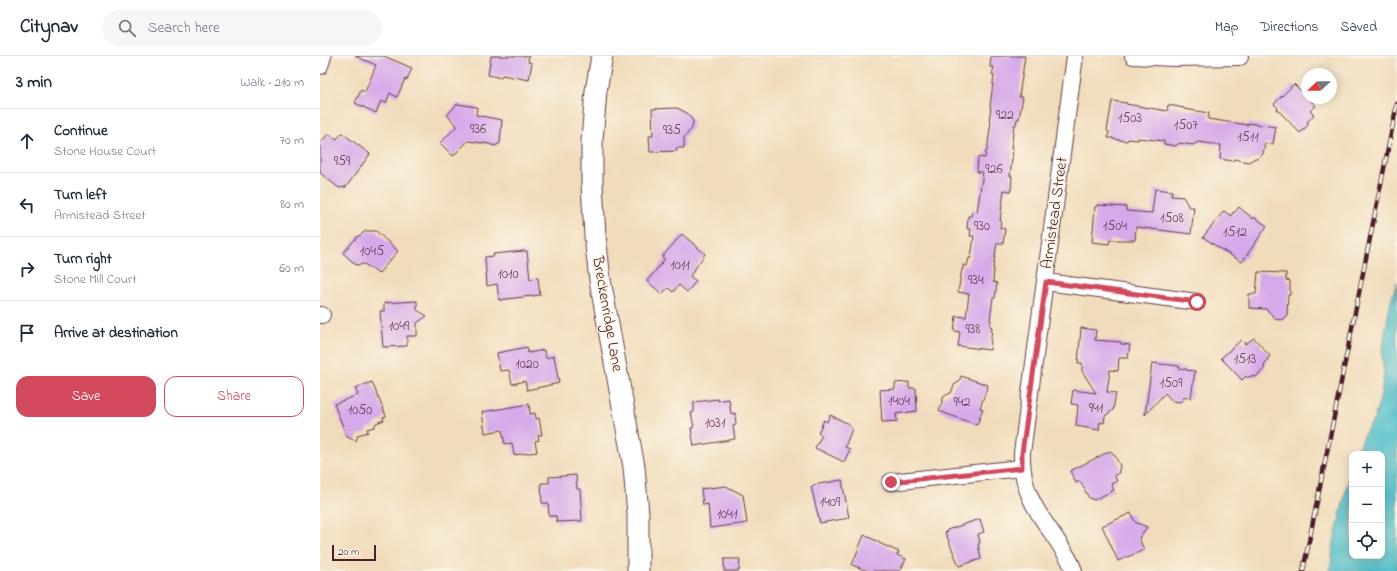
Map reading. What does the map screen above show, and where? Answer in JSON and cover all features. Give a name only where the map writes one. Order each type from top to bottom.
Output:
[{"type":"street","points":[[320,66],[323,56]]},
{"type":"street","name":"Breckenridge Lane","points":[[602,56],[596,91],[592,140],[592,184],[595,236],[600,280],[634,467],[638,514],[638,571]]},
{"type":"street","name":"Armistead Street","points":[[1074,571],[1065,552],[1035,507],[1028,493],[1022,468],[1022,453],[1075,56]]},
{"type":"street","points":[[1133,56],[1173,58],[1240,57]]},
{"type":"street","points":[[1046,282],[1197,302]]},
{"type":"street","points":[[891,482],[1022,468]]},
{"type":"water","points":[[1397,282],[1397,571],[1330,571],[1334,542],[1349,477],[1349,559],[1385,559],[1385,451],[1357,451],[1363,436],[1374,419],[1381,395],[1384,374],[1382,354],[1391,301]]},
{"type":"building","points":[[355,56],[384,56],[412,68],[397,97],[390,93],[386,103],[381,101],[376,113],[355,103],[361,90],[365,92],[376,65]]},
{"type":"building","points":[[491,56],[529,56],[528,62],[532,63],[529,80],[502,75],[501,78],[488,75]]},
{"type":"building","points":[[991,56],[1025,56],[1019,97],[1023,97],[1019,119],[1017,119],[1016,125],[1014,125],[1011,149],[1013,149],[1010,176],[1012,176],[1011,191],[1004,190],[1000,220],[1000,228],[1005,229],[1003,244],[997,243],[993,269],[993,282],[997,283],[990,320],[990,326],[992,327],[990,350],[958,346],[960,332],[954,331],[956,316],[966,317],[969,294],[958,292],[963,265],[967,266],[969,258],[971,258],[974,236],[970,236],[971,229],[967,229],[968,216],[971,216],[972,211],[977,212],[983,172],[977,172],[978,157],[985,158],[987,151],[991,121],[989,121],[994,75],[992,75],[994,67],[990,67]]},
{"type":"building","points":[[1294,84],[1301,91],[1301,104],[1314,104],[1316,106],[1310,111],[1314,115],[1307,122],[1309,124],[1300,133],[1274,104]]},
{"type":"building","points":[[1112,101],[1167,111],[1168,105],[1209,113],[1208,119],[1248,125],[1248,123],[1276,127],[1273,144],[1265,143],[1263,154],[1258,159],[1255,158],[1249,162],[1234,159],[1233,161],[1220,159],[1221,145],[1198,142],[1193,145],[1179,143],[1176,146],[1164,144],[1164,141],[1138,138],[1138,140],[1128,139],[1127,141],[1108,138],[1109,132],[1107,131]]},
{"type":"building","points":[[457,104],[477,107],[476,115],[502,120],[500,143],[495,146],[468,141],[453,156],[440,143],[457,126],[447,115]]},
{"type":"building","points":[[677,108],[687,113],[693,122],[692,128],[684,138],[684,148],[676,148],[677,151],[650,152],[649,136],[653,136],[652,109]]},
{"type":"building","points":[[342,133],[370,154],[346,187],[339,188],[320,173],[320,144],[328,134],[337,139]]},
{"type":"building","points":[[1155,189],[1172,191],[1171,196],[1183,197],[1189,207],[1194,207],[1191,234],[1136,227],[1135,240],[1110,240],[1109,244],[1092,242],[1095,207],[1097,205],[1126,207],[1126,211],[1152,213]]},
{"type":"building","points":[[1239,207],[1253,219],[1254,217],[1267,226],[1242,262],[1203,237],[1224,211],[1231,216]]},
{"type":"building","points":[[365,231],[376,231],[398,251],[378,274],[365,264],[356,265],[343,253],[359,235],[360,236]]},
{"type":"building","points":[[682,234],[705,254],[690,276],[696,281],[687,292],[679,285],[673,292],[668,288],[662,294],[647,281],[665,259],[662,257]]},
{"type":"building","points":[[527,251],[530,279],[538,278],[540,295],[499,300],[497,284],[487,286],[485,257],[494,256],[493,254]]},
{"type":"building","points":[[1258,272],[1286,273],[1286,280],[1290,281],[1290,295],[1288,295],[1287,315],[1282,320],[1276,319],[1266,309],[1249,308],[1249,294],[1256,294]]},
{"type":"building","points":[[417,301],[417,310],[427,316],[417,323],[417,336],[407,336],[407,346],[383,347],[380,311],[384,311],[384,303]]},
{"type":"building","points":[[1081,328],[1096,330],[1095,340],[1121,342],[1121,344],[1130,345],[1128,358],[1119,358],[1118,371],[1110,370],[1107,392],[1116,393],[1113,410],[1105,416],[1104,423],[1100,422],[1099,430],[1076,426],[1078,405],[1071,404],[1073,390],[1096,393],[1082,371],[1082,363],[1078,363]]},
{"type":"building","points":[[1254,338],[1270,356],[1265,363],[1264,369],[1256,377],[1250,376],[1248,378],[1246,376],[1242,380],[1221,358],[1241,340],[1245,344]]},
{"type":"building","points":[[527,347],[528,353],[544,350],[546,358],[554,356],[559,383],[527,390],[525,381],[512,384],[509,370],[500,371],[497,353]]},
{"type":"building","points":[[1152,363],[1179,366],[1179,368],[1195,371],[1191,398],[1185,397],[1180,402],[1172,401],[1165,393],[1145,415]]},
{"type":"building","points":[[961,376],[988,385],[980,408],[983,409],[977,425],[939,411],[944,396],[951,393],[954,385],[959,382]]},
{"type":"building","points":[[372,382],[386,416],[383,417],[384,420],[376,423],[374,427],[367,429],[368,432],[358,435],[356,441],[347,437],[334,404],[358,395],[355,388]]},
{"type":"building","points":[[909,382],[909,388],[916,388],[917,411],[896,414],[897,421],[882,422],[880,390],[895,389],[895,383]]},
{"type":"building","points":[[718,399],[718,401],[729,399],[731,414],[735,413],[736,425],[733,426],[735,439],[694,446],[691,428],[694,427],[691,413],[694,412],[694,402]]},
{"type":"building","points":[[529,404],[530,414],[535,413],[536,419],[539,418],[542,435],[538,435],[539,440],[535,441],[537,452],[514,455],[512,443],[505,444],[502,430],[485,433],[482,412]]},
{"type":"building","points":[[830,415],[849,424],[852,429],[845,447],[850,449],[844,462],[815,448],[822,435],[818,433],[824,420],[827,422]]},
{"type":"building","points":[[1110,451],[1114,454],[1120,466],[1118,474],[1114,475],[1117,481],[1111,484],[1114,490],[1094,500],[1089,498],[1080,481],[1076,483],[1070,471]]},
{"type":"building","points":[[576,475],[577,489],[580,489],[582,521],[557,522],[556,516],[549,516],[548,503],[542,503],[541,483],[549,483],[549,477]]},
{"type":"building","points":[[842,480],[849,518],[820,523],[811,487],[813,487],[813,485]]},
{"type":"building","points":[[726,486],[743,495],[747,523],[710,528],[708,504],[703,505],[701,489]]},
{"type":"building","points":[[1131,513],[1135,522],[1147,527],[1139,538],[1144,550],[1118,561],[1102,526]]},
{"type":"building","points":[[980,519],[984,532],[978,534],[981,559],[959,566],[945,532]]},
{"type":"building","points":[[864,535],[899,552],[897,555],[906,559],[900,571],[868,571],[852,565]]},
{"type":"building","points":[[724,559],[740,559],[739,571],[724,571]]},
{"type":"railway","points":[[1303,571],[1397,104]]},
{"type":"route","points":[[891,482],[1022,468],[1022,453],[1046,282],[1197,302]]}]
